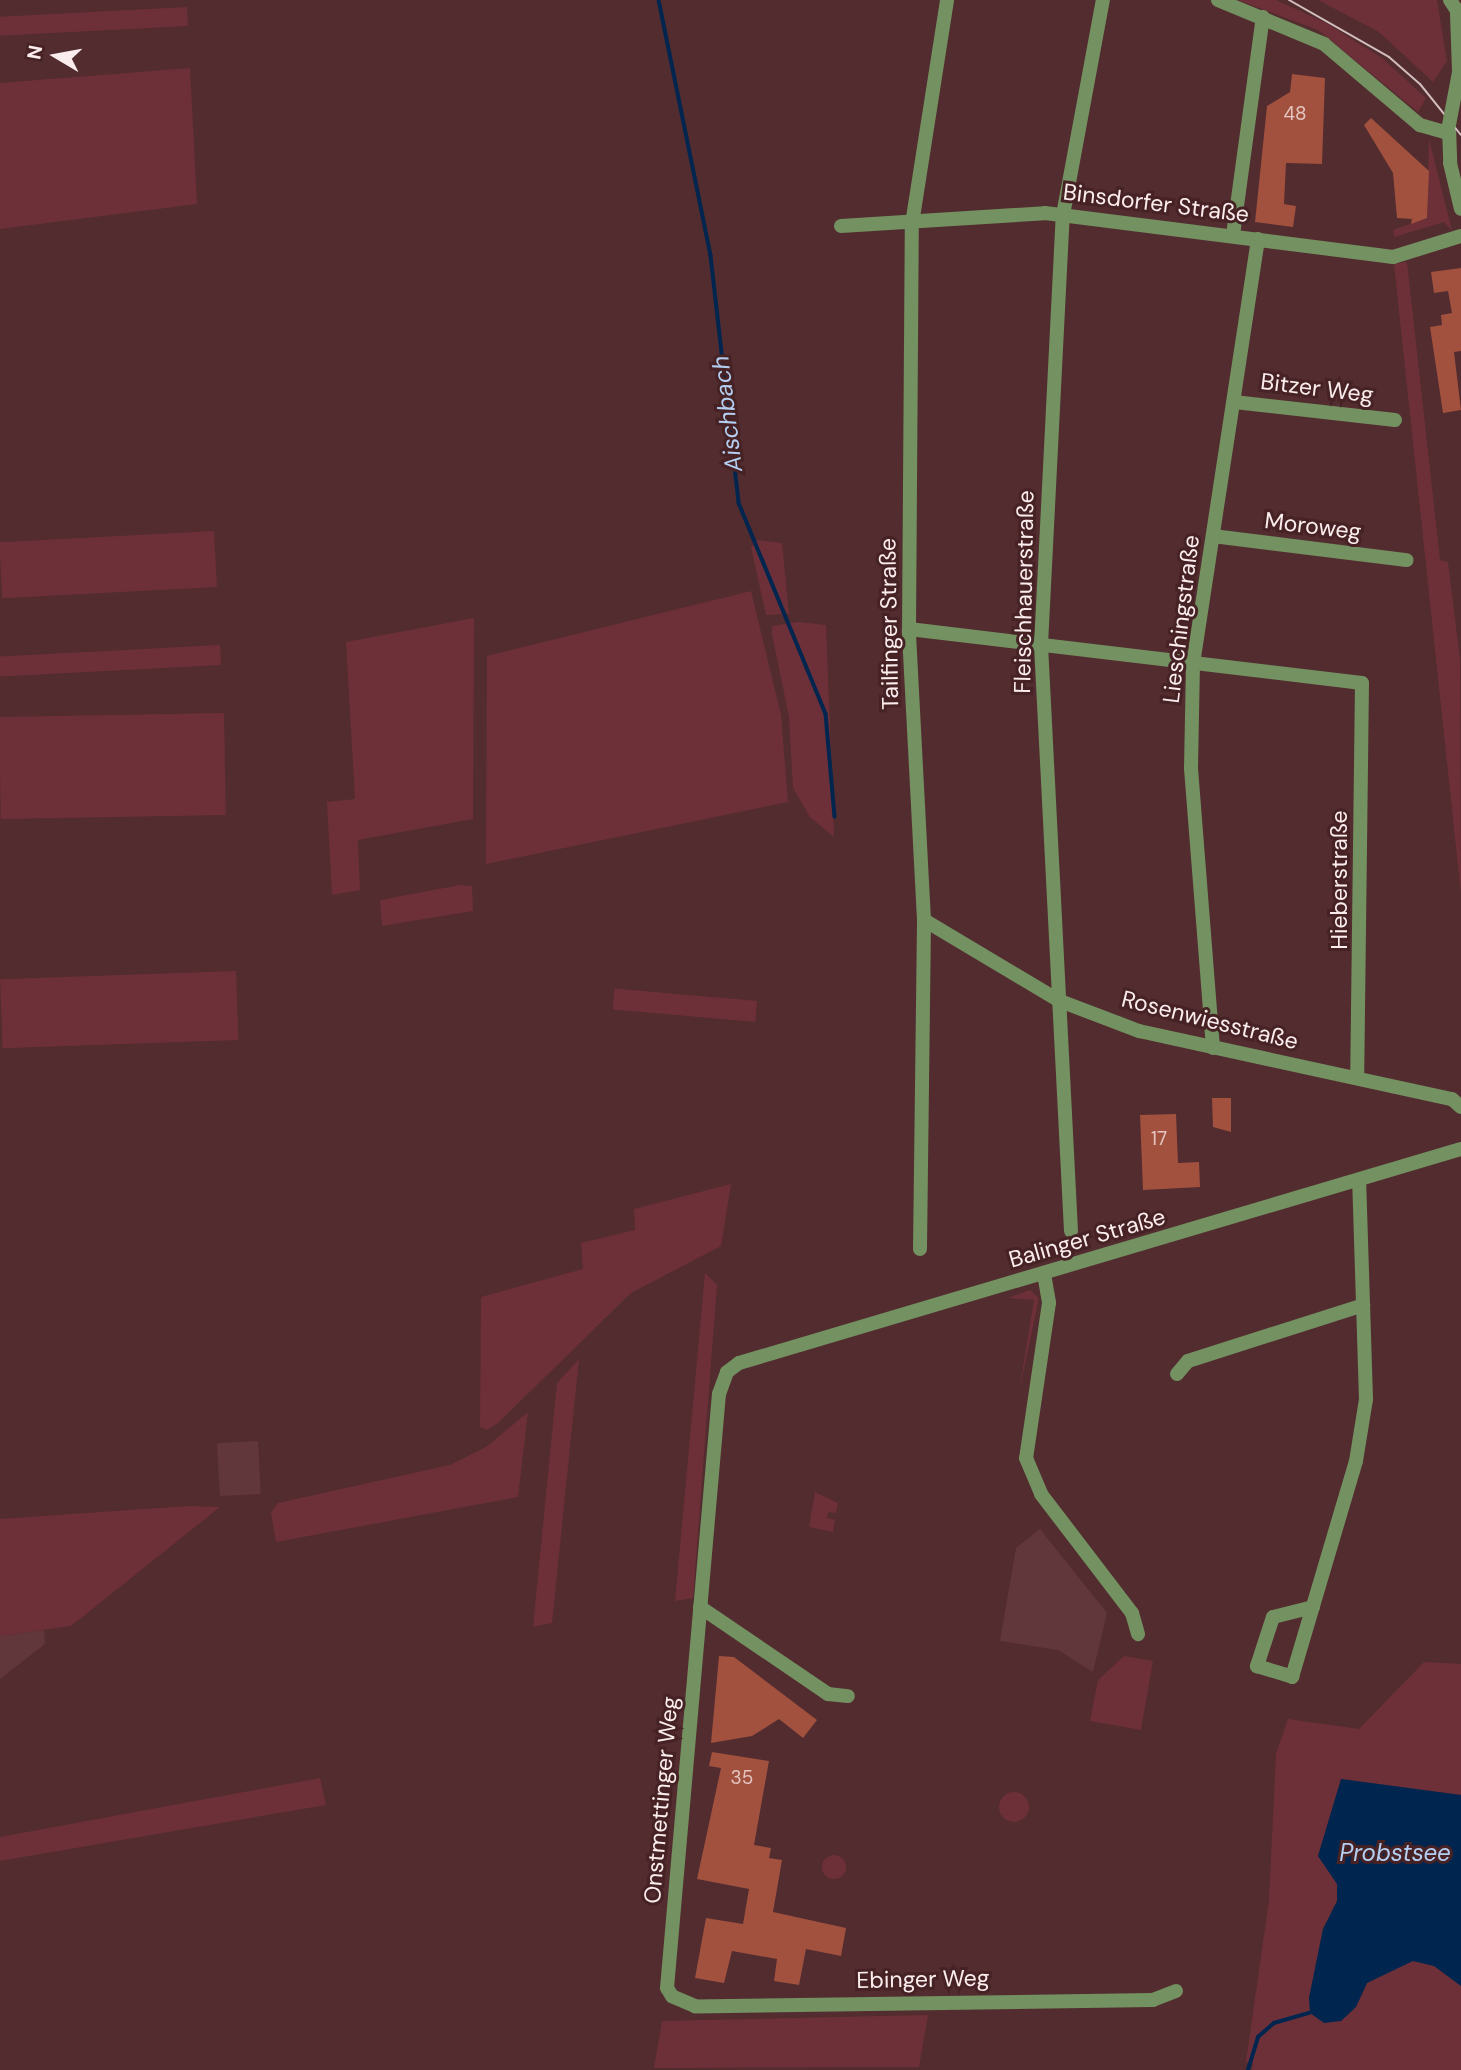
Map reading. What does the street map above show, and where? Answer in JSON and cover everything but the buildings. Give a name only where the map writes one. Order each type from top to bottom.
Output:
[{"type":"street","name":"Tailfinger Straße","points":[[920,1249],[924,920],[909,629],[912,223],[947,0]]},
{"type":"street","name":"Fleischhauerstraße","points":[[1071,1231],[1041,645],[1063,215],[1103,0]]},
{"type":"street","points":[[1218,0],[1324,44],[1420,125],[1448,129]]},
{"type":"street","points":[[1450,0],[1459,15],[1460,69],[1448,129],[1461,209]]},
{"type":"street","points":[[1233,235],[1263,17]]},
{"type":"street","name":"Binsdorfer Straße","points":[[841,226],[1063,215],[1392,257],[1461,236]]},
{"type":"street","name":"Lieschingstraße","points":[[1213,1048],[1191,768],[1193,664],[1258,239]]},
{"type":"street","name":"Bitzer Weg","points":[[1234,402],[1395,420]]},
{"type":"street","name":"Moroweg","points":[[1213,536],[1407,560]]},
{"type":"street","points":[[909,629],[1193,664]]},
{"type":"street","name":"Hieberstraße","points":[[1193,664],[1362,682],[1357,1077]]},
{"type":"street","name":"Rosenwiesstraße","points":[[924,920],[1060,1002],[1139,1031],[1452,1099],[1461,1107]]},
{"type":"street","name":"Balinger Straße","points":[[727,1372],[739,1363],[1359,1182],[1461,1149]]},
{"type":"street","points":[[1313,1607],[1273,1617],[1257,1666],[1292,1677],[1313,1607],[1356,1461],[1365,1410],[1359,1182]]},
{"type":"street","points":[[1044,1274],[1049,1303],[1026,1458],[1041,1494],[1132,1613],[1138,1634]]},
{"type":"street","points":[[1177,1374],[1188,1361],[1363,1305]]},
{"type":"street","name":"Onstmettinger Weg","points":[[671,1996],[667,1988],[719,1394],[727,1372]]},
{"type":"street","points":[[700,1607],[828,1694],[848,1696]]},
{"type":"street","name":"Ebinger Weg","points":[[671,1996],[695,2006],[1131,2000],[1176,1991]]},
{"type":"shaded area","points":[[1238,0],[1276,0],[1326,23],[1382,58],[1426,98],[1418,112],[1318,30]]},
{"type":"shaded area","points":[[1318,0],[1437,0],[1447,61],[1433,82],[1379,32]]},
{"type":"shaded area","points":[[187,7],[188,26],[0,36],[0,17]]},
{"type":"shaded area","points":[[190,68],[197,204],[0,229],[0,83]]},
{"type":"shaded area","points":[[1429,139],[1452,231],[1444,222],[1394,237],[1393,230],[1427,218]]},
{"type":"shaded area","points":[[1407,262],[1440,560],[1448,562],[1460,659],[1461,894],[1394,264]]},
{"type":"shaded area","points":[[214,531],[217,587],[2,598],[0,542]]},
{"type":"shaded area","points":[[758,540],[782,543],[789,614],[766,615],[751,547]]},
{"type":"shaded area","points":[[751,591],[781,715],[788,802],[486,864],[487,656]]},
{"type":"shaded area","points":[[474,618],[473,819],[358,840],[360,890],[332,895],[327,802],[355,799],[346,642]]},
{"type":"shaded area","points":[[798,622],[826,625],[834,837],[810,817],[793,788],[789,717],[772,626]]},
{"type":"shaded area","points":[[220,645],[221,665],[0,677],[0,657]]},
{"type":"shaded area","points":[[224,713],[226,815],[1,819],[0,717]]},
{"type":"shaded area","points":[[460,885],[472,886],[473,911],[382,926],[380,900]]},
{"type":"shaded area","points":[[236,971],[238,1040],[3,1048],[0,979]]},
{"type":"shaded area","points":[[615,989],[757,1001],[755,1022],[613,1009]]},
{"type":"shaded area","points":[[731,1184],[721,1246],[631,1293],[498,1423],[487,1430],[480,1427],[481,1297],[583,1269],[581,1243],[635,1230],[634,1209]]},
{"type":"shaded area","points":[[705,1273],[717,1285],[693,1598],[675,1601]]},
{"type":"shaded area","points":[[1030,1290],[1039,1298],[1019,1392],[1034,1300],[1008,1298]]},
{"type":"shaded area","points":[[579,1359],[552,1623],[533,1627],[557,1383]]},
{"type":"shaded area","points":[[528,1412],[518,1497],[276,1542],[271,1512],[278,1503],[450,1465],[486,1447]]},
{"type":"shaded area","points":[[258,1441],[261,1494],[220,1496],[217,1443]]},
{"type":"shaded area","points":[[815,1492],[838,1503],[836,1513],[828,1512],[827,1518],[835,1520],[833,1532],[809,1527]]},
{"type":"shaded area","points":[[188,1506],[220,1507],[71,1626],[0,1636],[0,1519]]},
{"type":"shaded area","points":[[1040,1529],[1107,1613],[1093,1672],[1058,1650],[1000,1641],[1016,1548]]},
{"type":"shaded area","points":[[44,1630],[45,1644],[0,1679],[0,1636]]},
{"type":"shaded area","points":[[1124,1656],[1153,1661],[1141,1730],[1090,1721],[1098,1680]]},
{"type":"shaded area","points":[[1424,1662],[1461,1664],[1461,1795],[1341,1779],[1318,1856],[1337,1884],[1337,1901],[1323,1929],[1309,1998],[1356,2007],[1367,1983],[1387,1972],[1413,1961],[1434,1966],[1461,1986],[1461,2070],[1252,2070],[1253,2063],[1246,2062],[1269,1900],[1276,1754],[1288,1719],[1359,1729]]},
{"type":"shaded area","points":[[320,1778],[326,1805],[0,1861],[0,1837]]},
{"type":"shaded area","points":[[1014,1792],[1025,1796],[1029,1807],[1025,1818],[1014,1822],[1003,1818],[999,1807],[1003,1796]]},
{"type":"shaded area","points":[[834,1855],[845,1862],[846,1867],[839,1878],[834,1879],[823,1872],[822,1867],[829,1856]]},
{"type":"shaded area","points":[[928,2015],[919,2067],[654,2068],[662,2021]]},
{"type":"water","name":"Probstsee","points":[[1341,1779],[1461,1795],[1461,1986],[1434,1966],[1413,1961],[1367,1983],[1356,2007],[1341,2021],[1324,2023],[1310,2013],[1309,1998],[1323,1929],[1337,1901],[1337,1884],[1318,1856]]},
{"type":"waterway","name":"Aischbach","points":[[659,0],[711,256],[739,503],[826,714],[835,817]]},
{"type":"waterway","points":[[1248,2070],[1258,2037],[1274,2023],[1310,2013]]},
{"type":"tram line","points":[[1289,0],[1389,57],[1420,84],[1461,135]]}]
